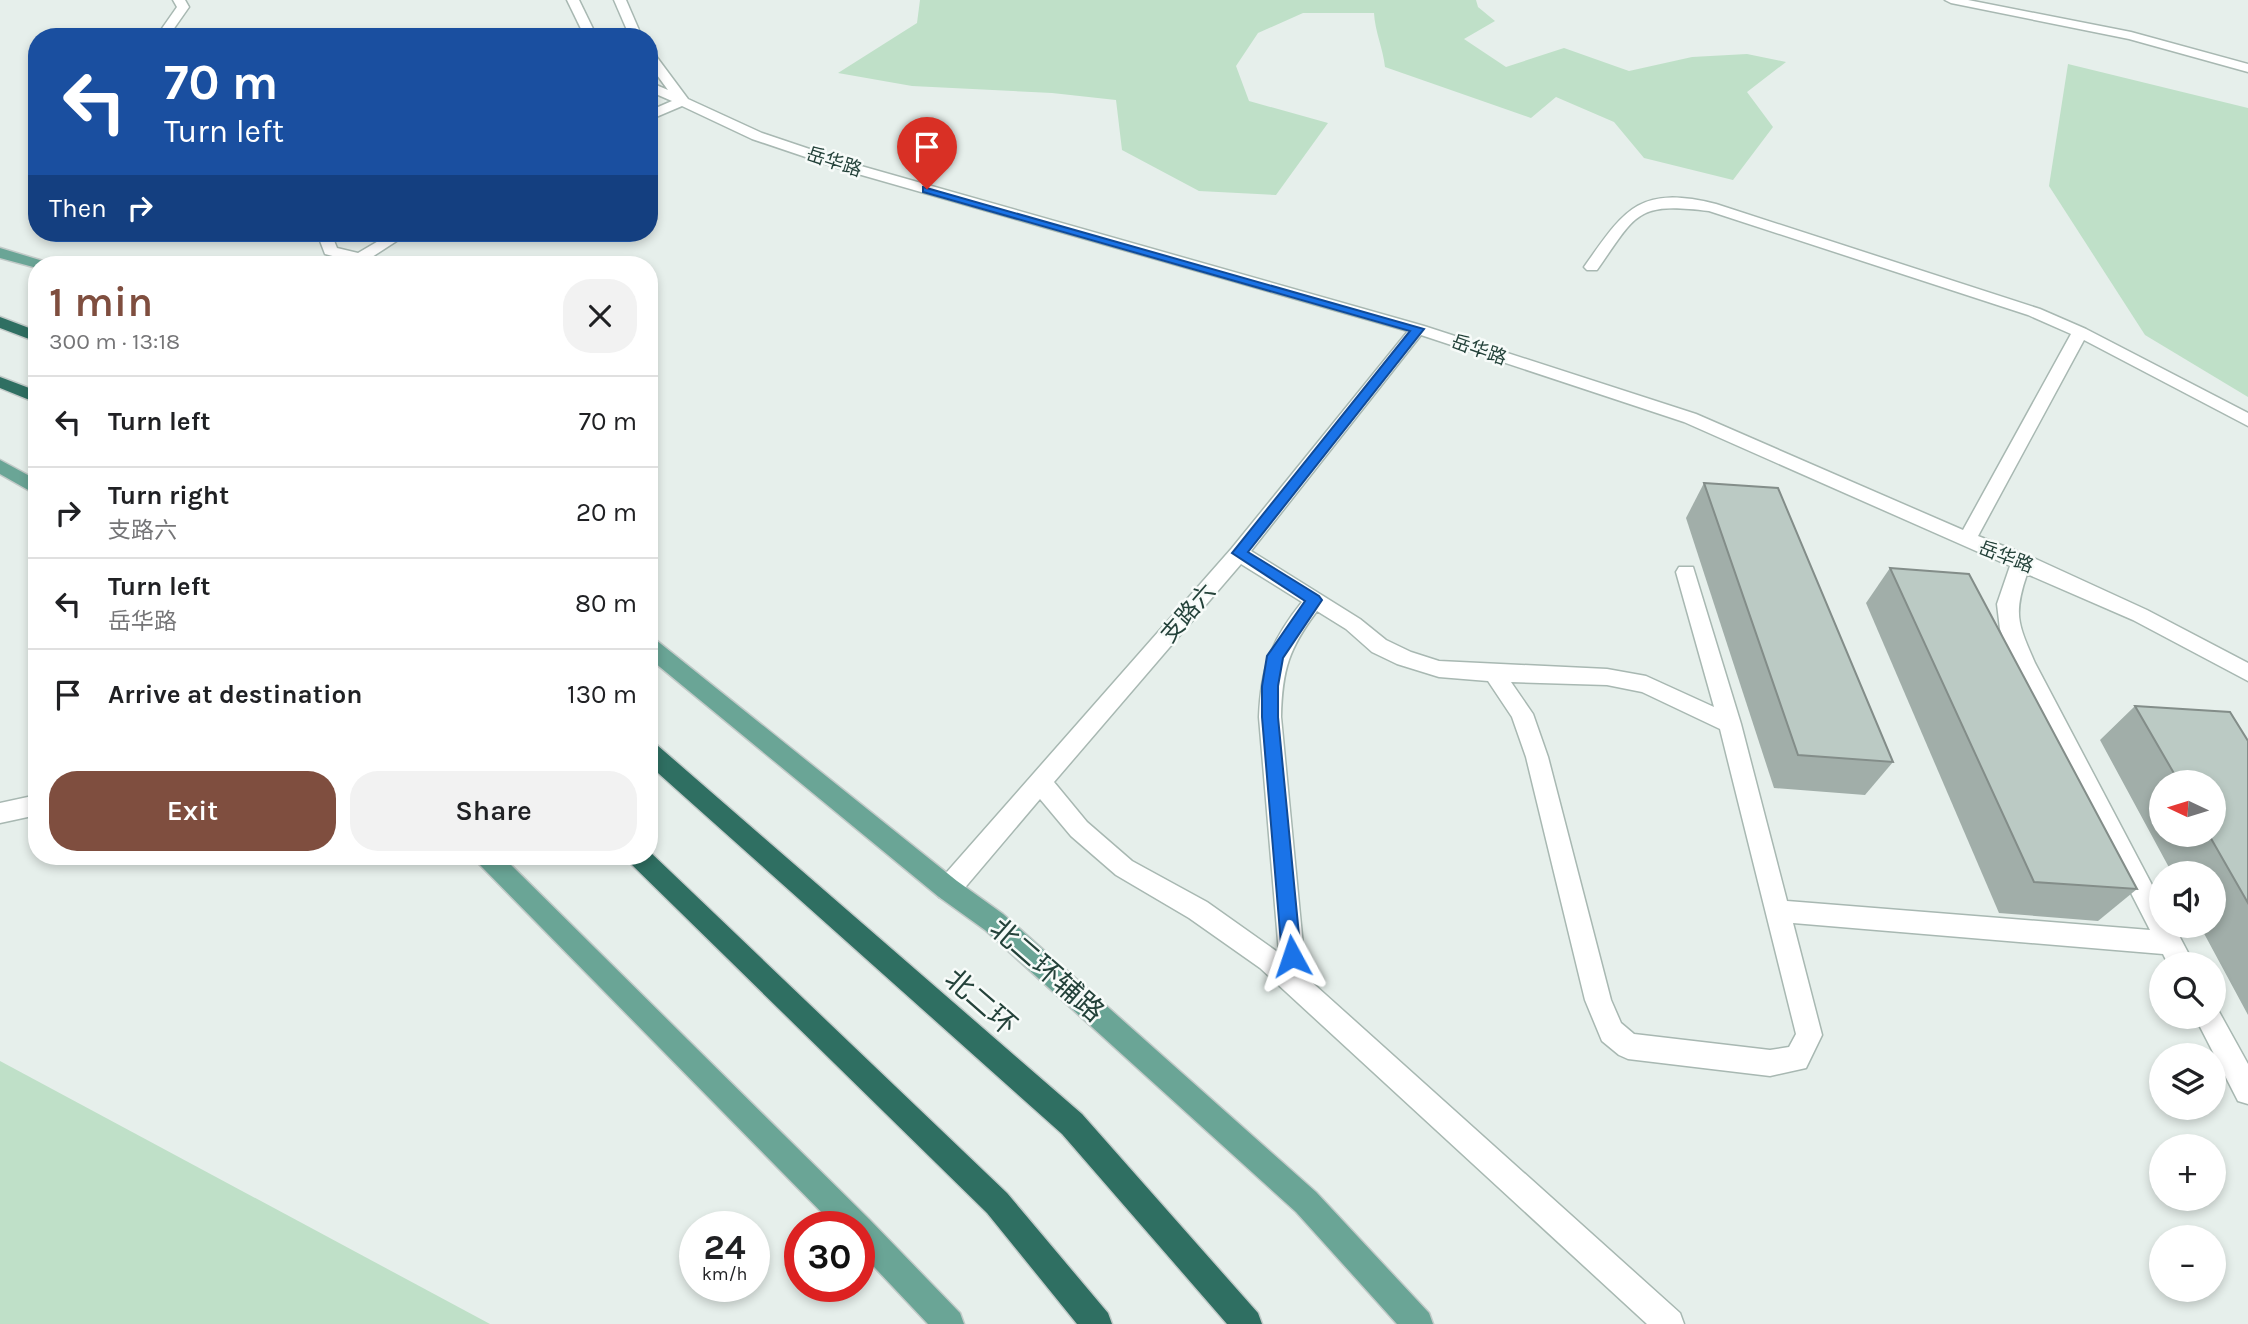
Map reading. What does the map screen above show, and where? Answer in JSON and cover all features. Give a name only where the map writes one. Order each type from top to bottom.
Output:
[{"type":"highway","points":[[0,322],[28,333]]},
{"type":"highway","points":[[0,382],[28,394]]},
{"type":"highway","name":"北二环","points":[[658,759],[1072,1124],[1247,1324]]},
{"type":"highway","points":[[647,865],[997,1203],[1097,1324]]},
{"type":"main road","points":[[0,253],[28,261]]},
{"type":"main road","points":[[0,466],[28,483]]},
{"type":"main road","name":"北二环辅路","points":[[658,653],[948,889],[994,922],[1306,1202],[1418,1324]]},
{"type":"main road","points":[[495,865],[841,1211]]},
{"type":"main road","points":[[875,1246],[949,1324]]},
{"type":"street","points":[[168,28],[183,7],[179,0]]},
{"type":"street","points":[[573,0],[587,28]]},
{"type":"street","points":[[621,0],[632,28]]},
{"type":"street","points":[[1951,0],[2131,36],[2248,68]]},
{"type":"street","name":"岳华路","points":[[658,67],[683,101]]},
{"type":"street","name":"岳华路","points":[[658,90],[757,136],[849,167],[1418,329],[1690,418],[1966,541],[2022,561],[2140,615],[2248,673]]},
{"type":"street","points":[[658,112],[683,101]]},
{"type":"street","points":[[1592,267],[1630,215],[1648,203],[1711,207],[2010,303],[2080,332],[2248,420]]},
{"type":"street","points":[[327,242],[330,251],[351,256]]},
{"type":"street","points":[[363,256],[387,242]]},
{"type":"street","name":"支路六","points":[[948,889],[1239,553],[1418,329]]},
{"type":"street","points":[[1966,541],[2080,332]]},
{"type":"street","points":[[1239,553],[1353,624],[1379,646],[1404,658],[1439,668],[1493,674],[1607,677],[1647,684],[1730,724]]},
{"type":"street","points":[[2022,561],[2007,604],[2010,629],[2024,663],[2174,952]]},
{"type":"street","points":[[1493,674],[1522,715],[1537,757],[1598,1000],[1611,1032],[1628,1045],[1653,1051],[1770,1063],[1797,1059],[1809,1035],[1730,724],[1686,572]]},
{"type":"street","points":[[1294,982],[1271,730],[1270,686],[1275,656],[1314,600]]},
{"type":"street","points":[[1041,783],[1079,829],[1124,868],[1198,909],[1269,960],[1669,1324]]},
{"type":"street","points":[[0,813],[28,807]]},
{"type":"street","points":[[1778,911],[2157,952]]},
{"type":"street","points":[[2214,1029],[2248,1091]]},
{"type":"green space","points":[[920,0],[1476,0],[1478,7],[1495,21],[1464,39],[1506,67],[1564,48],[1629,71],[1692,57],[1747,54],[1786,62],[1747,92],[1773,127],[1733,180],[1644,158],[1614,122],[1556,97],[1531,118],[1385,67],[1374,13],[1303,13],[1258,33],[1236,66],[1249,101],[1328,123],[1276,195],[1199,191],[1122,150],[1116,100],[1052,93],[912,86],[838,73],[917,23]]},
{"type":"green space","points":[[2068,64],[2248,108],[2248,397],[2145,335],[2049,186]]},
{"type":"green space","points":[[0,1061],[490,1324],[0,1324]]},
{"type":"building","points":[[1704,483],[1778,488],[1893,762],[1798,755]]},
{"type":"building","points":[[1890,568],[1969,574],[2137,889],[2034,882]]},
{"type":"building","points":[[2135,706],[2230,712],[2248,741],[2248,903],[2216,847],[2226,847],[2226,770],[2172,770]]},
{"type":"route","points":[[927,189],[1418,329],[1239,553],[1314,600],[1275,656],[1270,686],[1270,717],[1292,956]]}]
